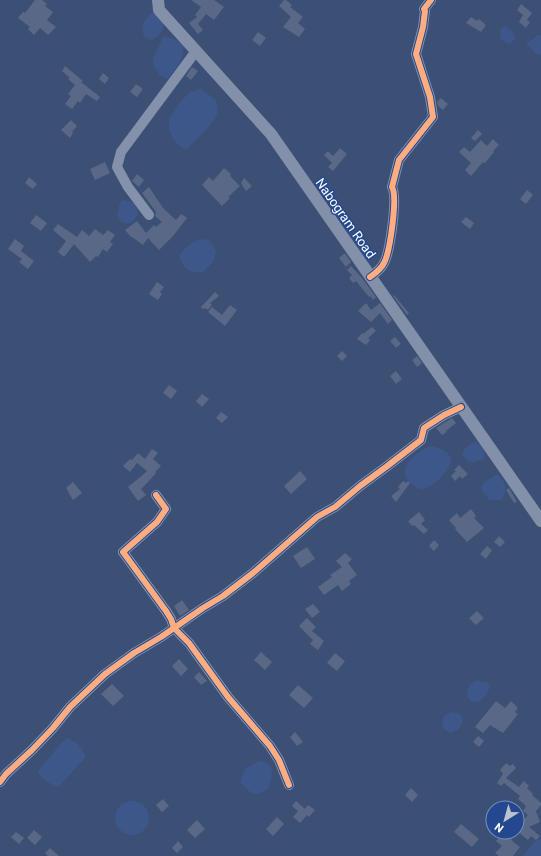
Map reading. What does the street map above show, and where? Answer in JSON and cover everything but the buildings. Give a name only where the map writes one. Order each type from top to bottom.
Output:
[{"type":"main road","name":"Nabogram Road","points":[[158,0],[159,10],[271,134],[541,522]]},
{"type":"street","points":[[370,277],[377,273],[385,260],[394,211],[394,191],[392,187],[399,160],[433,117],[430,97],[416,54],[423,27],[424,9],[430,0]]},
{"type":"street","points":[[149,215],[128,187],[117,167],[121,152],[196,51]]},
{"type":"street","points":[[0,782],[6,774],[53,728],[70,707],[90,687],[123,661],[203,608],[224,596],[253,573],[317,517],[335,508],[360,486],[421,440],[424,428],[444,415],[461,407]]},
{"type":"street","points":[[156,495],[166,510],[157,522],[123,552],[168,615],[174,628],[189,643],[228,696],[270,746],[279,760],[289,785]]},
{"type":"water","points":[[152,13],[164,24],[160,34],[151,40],[143,34],[143,27],[145,21]]},
{"type":"water","points":[[506,26],[513,32],[516,38],[510,44],[500,38],[501,28]]},
{"type":"water","points":[[538,35],[541,35],[541,55],[535,53],[526,43]]},
{"type":"water","points":[[163,37],[172,38],[183,45],[183,55],[177,68],[167,79],[159,74],[153,64],[154,57]]},
{"type":"water","points":[[201,89],[216,100],[218,110],[217,115],[205,131],[187,149],[182,148],[174,140],[169,131],[169,119],[181,101],[190,92]]},
{"type":"water","points":[[123,200],[130,201],[137,209],[136,218],[129,223],[123,223],[117,216],[120,202]]},
{"type":"water","points":[[201,239],[209,240],[216,251],[214,261],[203,272],[190,271],[185,267],[179,256],[188,246]]},
{"type":"water","points":[[475,442],[480,444],[483,448],[484,459],[470,463],[462,455],[465,449]]},
{"type":"water","points":[[430,446],[447,453],[451,458],[451,461],[447,470],[439,480],[429,487],[420,489],[406,477],[406,466],[414,456]]},
{"type":"water","points":[[497,474],[504,483],[505,493],[501,500],[490,500],[483,492],[481,486]]},
{"type":"water","points":[[475,681],[487,682],[490,687],[485,696],[479,701],[474,702],[470,700],[467,692],[469,686]]},
{"type":"water","points":[[451,712],[458,713],[463,718],[462,724],[459,728],[450,733],[444,729],[442,723],[444,716]]},
{"type":"water","points":[[67,738],[79,745],[86,757],[58,787],[46,781],[38,771]]},
{"type":"water","points":[[259,761],[268,764],[271,767],[272,776],[268,789],[256,794],[247,789],[240,782],[245,769]]},
{"type":"water","points":[[132,801],[144,806],[149,818],[144,830],[132,835],[120,830],[115,818],[120,806]]},
{"type":"water","points":[[541,839],[541,856],[523,856],[534,842]]},
{"type":"cycle path","points":[[370,277],[382,266],[387,255],[394,212],[394,193],[392,187],[399,160],[433,117],[430,97],[416,54],[423,27],[424,9],[431,0]]},
{"type":"cycle path","points":[[0,782],[6,774],[53,728],[70,707],[105,674],[134,653],[223,596],[253,573],[317,517],[335,507],[360,486],[421,440],[424,428],[444,415],[461,407]]},
{"type":"cycle path","points":[[156,495],[166,509],[157,522],[123,552],[166,611],[174,628],[189,643],[228,697],[270,746],[279,760],[289,785]]}]
